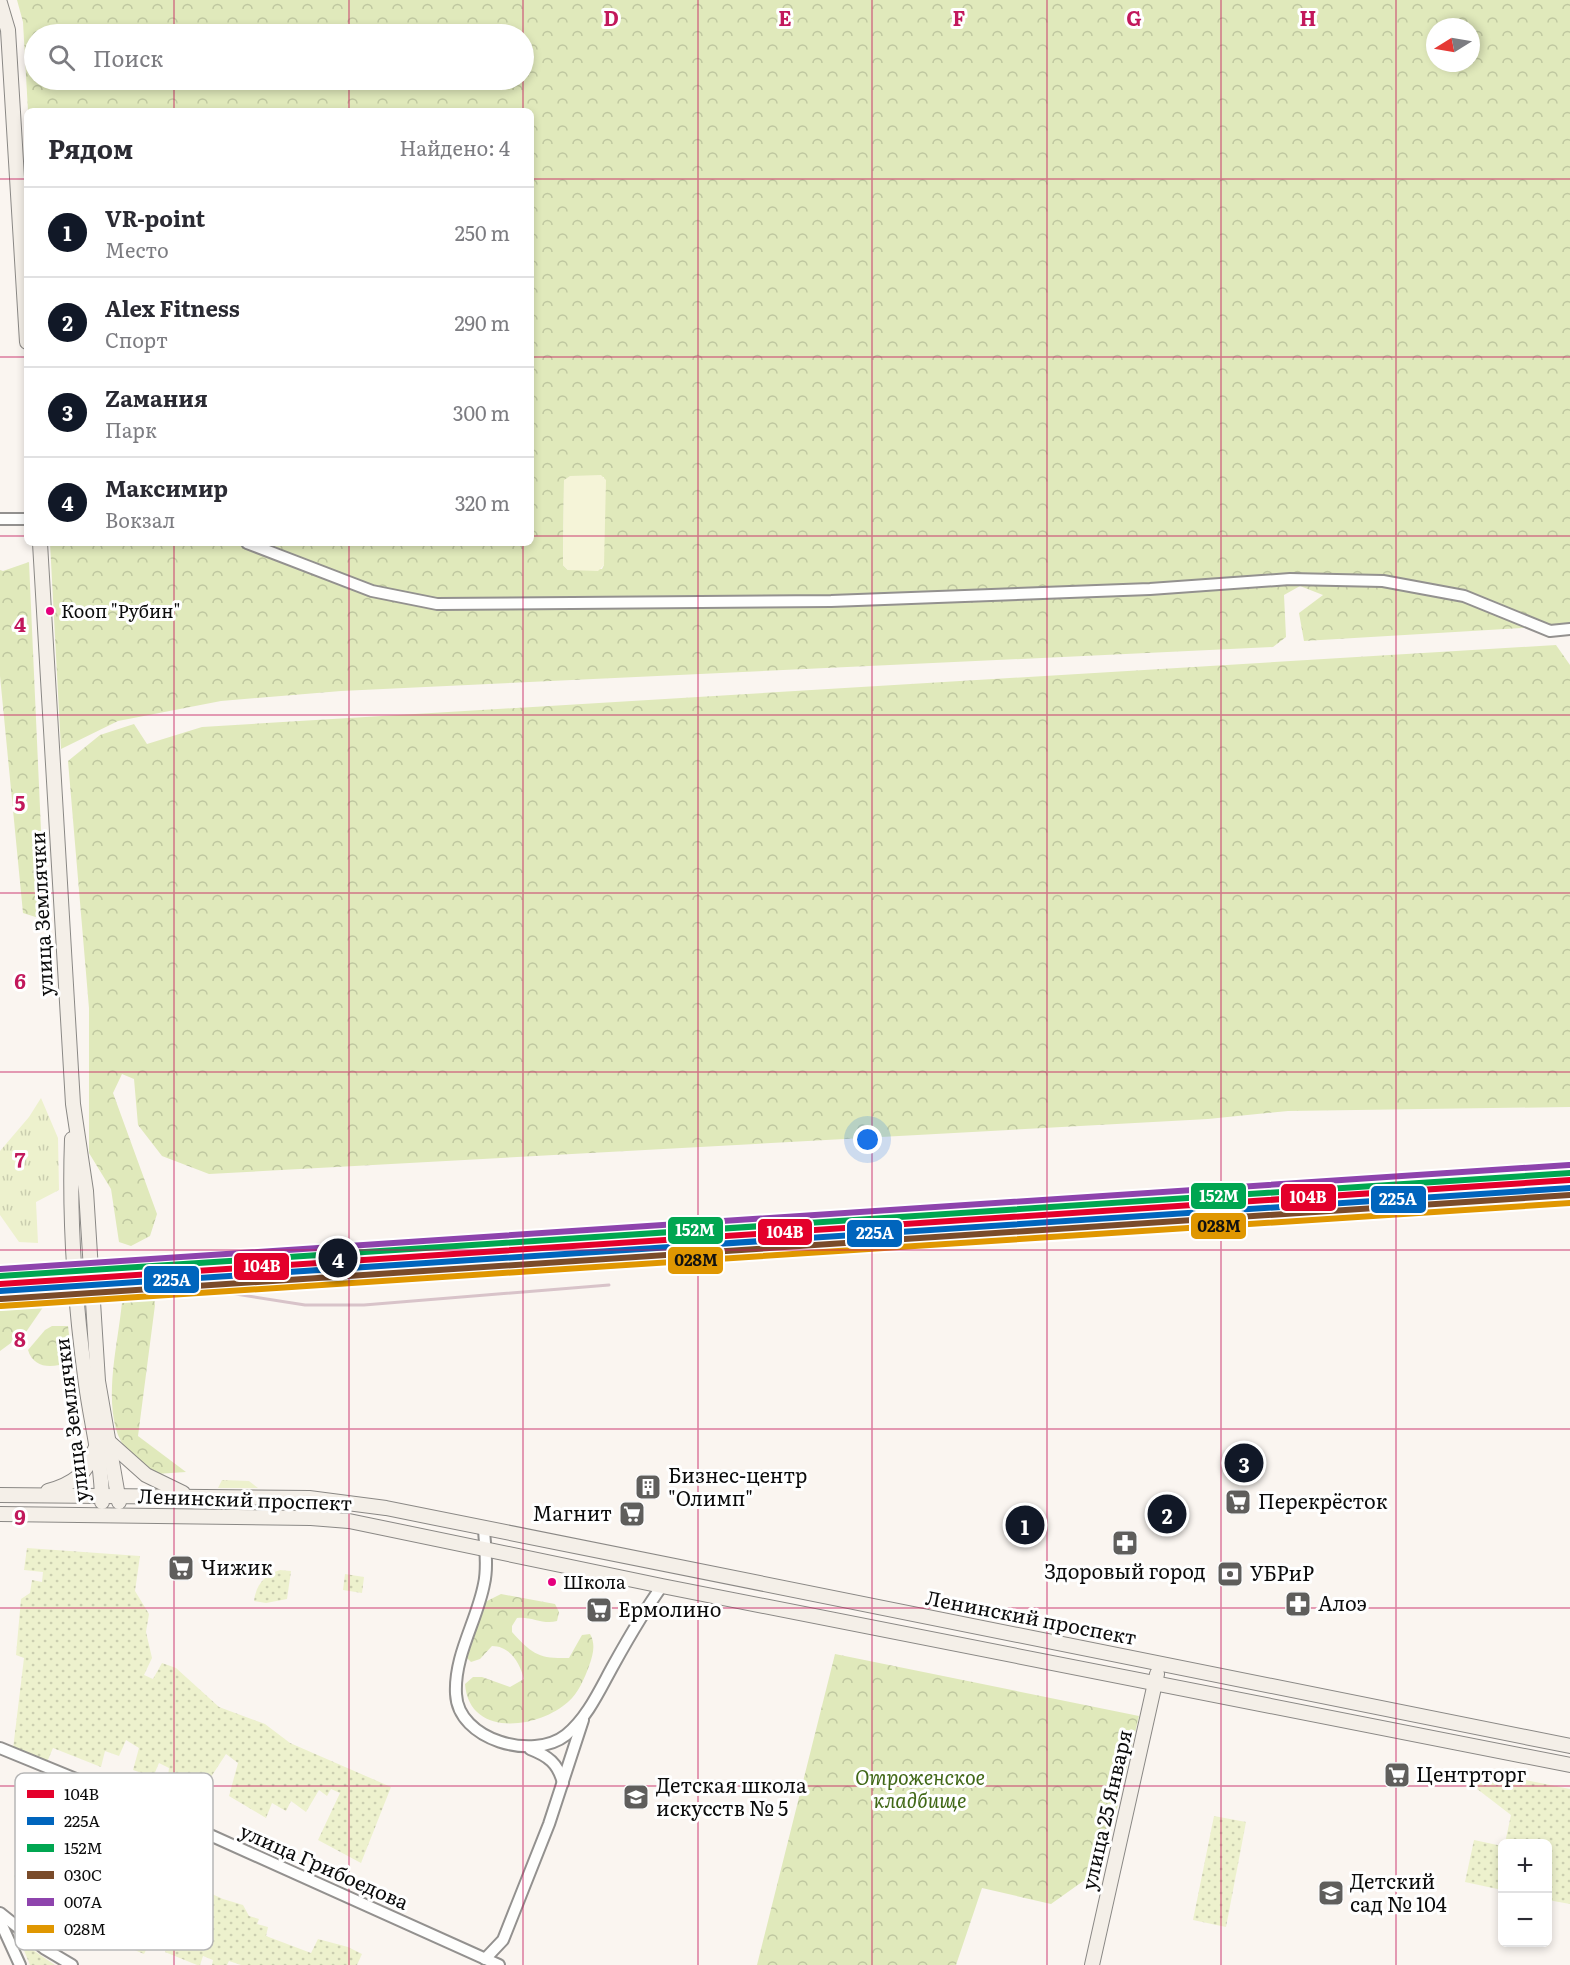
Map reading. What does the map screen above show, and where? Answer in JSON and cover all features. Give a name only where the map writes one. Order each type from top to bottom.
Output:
[{"type":"main road","points":[[0,3],[8,30],[24,293]]},
{"type":"main road","name":"улица Землячки","points":[[40,546],[73,1104],[86,1191],[98,1381],[119,1495],[119,1516]]},
{"type":"main road","name":"улица Землячки","points":[[73,1104],[70,1192],[84,1367],[102,1495],[102,1515]]},
{"type":"main road","points":[[109,1442],[152,1478],[177,1491],[197,1496]]},
{"type":"main road","points":[[34,1495],[65,1485],[81,1476],[87,1470],[96,1447]]},
{"type":"main road","name":"Ленинский проспект","points":[[0,1495],[309,1498],[386,1508],[1570,1746]]},
{"type":"main road","name":"Ленинский проспект","points":[[0,1514],[311,1518],[349,1521],[486,1551],[1155,1681],[1570,1765]]},
{"type":"main road","points":[[662,1586],[666,1574],[693,1578],[705,1573]]},
{"type":"main road","name":"улица 25 Января","points":[[1092,1965],[1160,1663]]},
{"type":"street","points":[[0,519],[24,519]]},
{"type":"street","points":[[255,546],[372,591],[438,604],[831,601],[1150,589],[1290,579],[1383,581],[1464,596],[1551,631],[1570,629]]},
{"type":"street","points":[[484,1529],[486,1551],[484,1583],[459,1660],[456,1678],[457,1701],[464,1717],[475,1728],[507,1743],[526,1747],[547,1756],[555,1763],[562,1783]]},
{"type":"street","points":[[485,1959],[503,1940],[585,1716],[643,1612],[662,1586]]},
{"type":"street","points":[[526,1747],[554,1742],[565,1736],[585,1716]]},
{"type":"street","name":"улица Грибоедова","points":[[0,1748],[61,1773]]},
{"type":"street","name":"улица Грибоедова","points":[[213,1837],[499,1965]]},
{"type":"street","points":[[0,1913],[15,1925]]},
{"type":"street","points":[[0,1921],[20,1965]]},
{"type":"street","points":[[47,1950],[72,1965]]},
{"type":"green space","points":[[17,0],[1570,0],[1570,625],[1304,641],[1299,613],[1323,595],[1300,586],[1284,595],[1286,637],[1273,647],[341,691],[221,701],[118,721],[61,749],[50,546],[534,546],[534,108],[28,108],[27,90],[534,90],[534,24],[24,24],[24,40],[23,22]],"holes":[[[604,477],[604,565],[602,569],[568,570],[563,565],[564,480]]]},
{"type":"green space","points":[[601,475],[606,480],[604,565],[598,571],[568,570],[563,565],[564,480],[570,476]]},
{"type":"green space","points":[[29,562],[45,920],[23,913],[0,676],[0,570]]},
{"type":"green space","points":[[1556,645],[1570,665],[1570,1107],[1288,1111],[1208,1119],[209,1174],[162,1156],[138,1125],[134,1079],[122,1074],[113,1093],[157,1214],[150,1236],[131,1246],[119,1242],[111,1189],[89,1153],[89,1008],[68,761],[100,735],[134,724],[147,744],[202,727]]},
{"type":"green space","points":[[41,1098],[58,1138],[59,1190],[36,1202],[38,1243],[19,1242],[0,1215],[0,1151],[29,1117]]},
{"type":"green space","points":[[150,1294],[154,1298],[155,1305],[138,1436],[186,1472],[156,1474],[134,1458],[125,1447],[118,1435],[114,1420],[113,1369],[122,1302],[127,1295]]},
{"type":"green space","points":[[48,1300],[26,1332],[0,1351],[0,1304]]},
{"type":"green space","points":[[52,1326],[68,1326],[71,1352],[68,1362],[56,1366],[39,1364],[30,1356],[28,1350],[45,1330]]},
{"type":"green space","points":[[222,1480],[249,1481],[258,1488],[218,1488]]},
{"type":"green space","points":[[27,1548],[140,1556],[135,1591],[149,1614],[146,1632],[152,1658],[144,1675],[153,1679],[162,1663],[176,1668],[219,1707],[265,1724],[290,1743],[391,1787],[361,1863],[318,1840],[340,1793],[331,1789],[327,1796],[319,1790],[306,1812],[291,1801],[286,1811],[272,1803],[266,1818],[229,1796],[238,1763],[226,1754],[213,1774],[168,1773],[169,1768],[159,1763],[155,1773],[142,1773],[133,1770],[139,1748],[126,1740],[119,1756],[105,1751],[101,1767],[53,1748],[47,1762],[13,1749],[24,1658],[16,1655],[21,1599],[30,1593],[32,1580],[42,1582],[43,1572],[24,1570]]},
{"type":"green space","points":[[280,1570],[291,1571],[287,1599],[266,1603],[254,1601],[262,1581]]},
{"type":"green space","points":[[345,1574],[364,1577],[362,1593],[343,1590]]},
{"type":"green space","points":[[501,1594],[555,1604],[559,1612],[557,1621],[517,1618],[512,1626],[512,1632],[537,1654],[569,1658],[582,1635],[590,1634],[593,1642],[593,1654],[589,1666],[575,1695],[555,1711],[540,1718],[507,1723],[491,1721],[479,1713],[469,1701],[465,1684],[473,1677],[482,1677],[510,1687],[524,1679],[513,1656],[504,1649],[492,1646],[480,1659],[471,1662],[467,1658],[483,1603]]},
{"type":"green space","name":"Отроженское кладбище","points":[[835,1654],[1139,1716],[1103,1867],[1051,1904],[982,1888],[956,1965],[757,1965]]},
{"type":"green space","points":[[1476,1770],[1570,1789],[1570,1904],[1552,1901],[1552,1839],[1506,1839],[1511,1815],[1472,1785]]},
{"type":"green space","points":[[1214,1816],[1246,1822],[1226,1927],[1193,1920]]},
{"type":"green space","points":[[1474,1840],[1498,1845],[1498,1889],[1465,1882]]},
{"type":"green space","points":[[213,1894],[243,1905],[249,1916],[259,1919],[257,1924],[268,1927],[266,1936],[311,1953],[318,1939],[348,1947],[362,1954],[357,1965],[241,1965],[229,1961],[227,1965],[212,1965],[213,1960],[203,1956],[200,1965],[197,1965],[165,1952],[166,1950],[213,1950]]},
{"type":"green space","points":[[24,1950],[33,1950],[55,1965],[30,1965]]},
{"type":"green space","points":[[134,1950],[146,1950],[144,1954]]},
{"type":"railway","points":[[54,1289],[166,1283],[305,1305],[364,1305],[609,1285]]},
{"type":"transit line","name":"007А","points":[[0,1269],[1569,1165]]},
{"type":"transit line","name":"152М","points":[[0,1276],[1570,1173]]},
{"type":"transit line","name":"104В","points":[[0,1284],[1570,1180]]},
{"type":"transit line","name":"225А","points":[[0,1291],[1570,1188]]},
{"type":"transit line","name":"030C","points":[[1,1299],[1570,1195]]},
{"type":"transit line","name":"028М","points":[[1,1306],[1570,1203]]},
{"type":"place","name":"Кооп \"Рубин\"","points":[[50,611]]},
{"type":"place","name":"Максимир","points":[[338,1258]]},
{"type":"place","name":"Zамания","points":[[1244,1463]]},
{"type":"place","name":"Бизнес-центр \"Олимп\"","points":[[648,1487]]},
{"type":"place","name":"Перекрёсток","points":[[1238,1502]]},
{"type":"place","name":"Магнит","points":[[632,1514]]},
{"type":"place","name":"Alex Fitness","points":[[1167,1514]]},
{"type":"place","name":"VR-point","points":[[1025,1525]]},
{"type":"place","name":"Здоровый город","points":[[1125,1543]]},
{"type":"place","name":"Чижик","points":[[181,1568]]},
{"type":"place","name":"УБРиР","points":[[1230,1574]]},
{"type":"place","name":"Школа","points":[[552,1582]]},
{"type":"place","name":"Алоэ","points":[[1298,1604]]},
{"type":"place","name":"Ермолино","points":[[599,1610]]},
{"type":"place","name":"Центрторг","points":[[1397,1775]]},
{"type":"place","name":"Детская школа искусств № 5","points":[[636,1797]]},
{"type":"place","name":"Детский сад № 104","points":[[1331,1893]]}]
